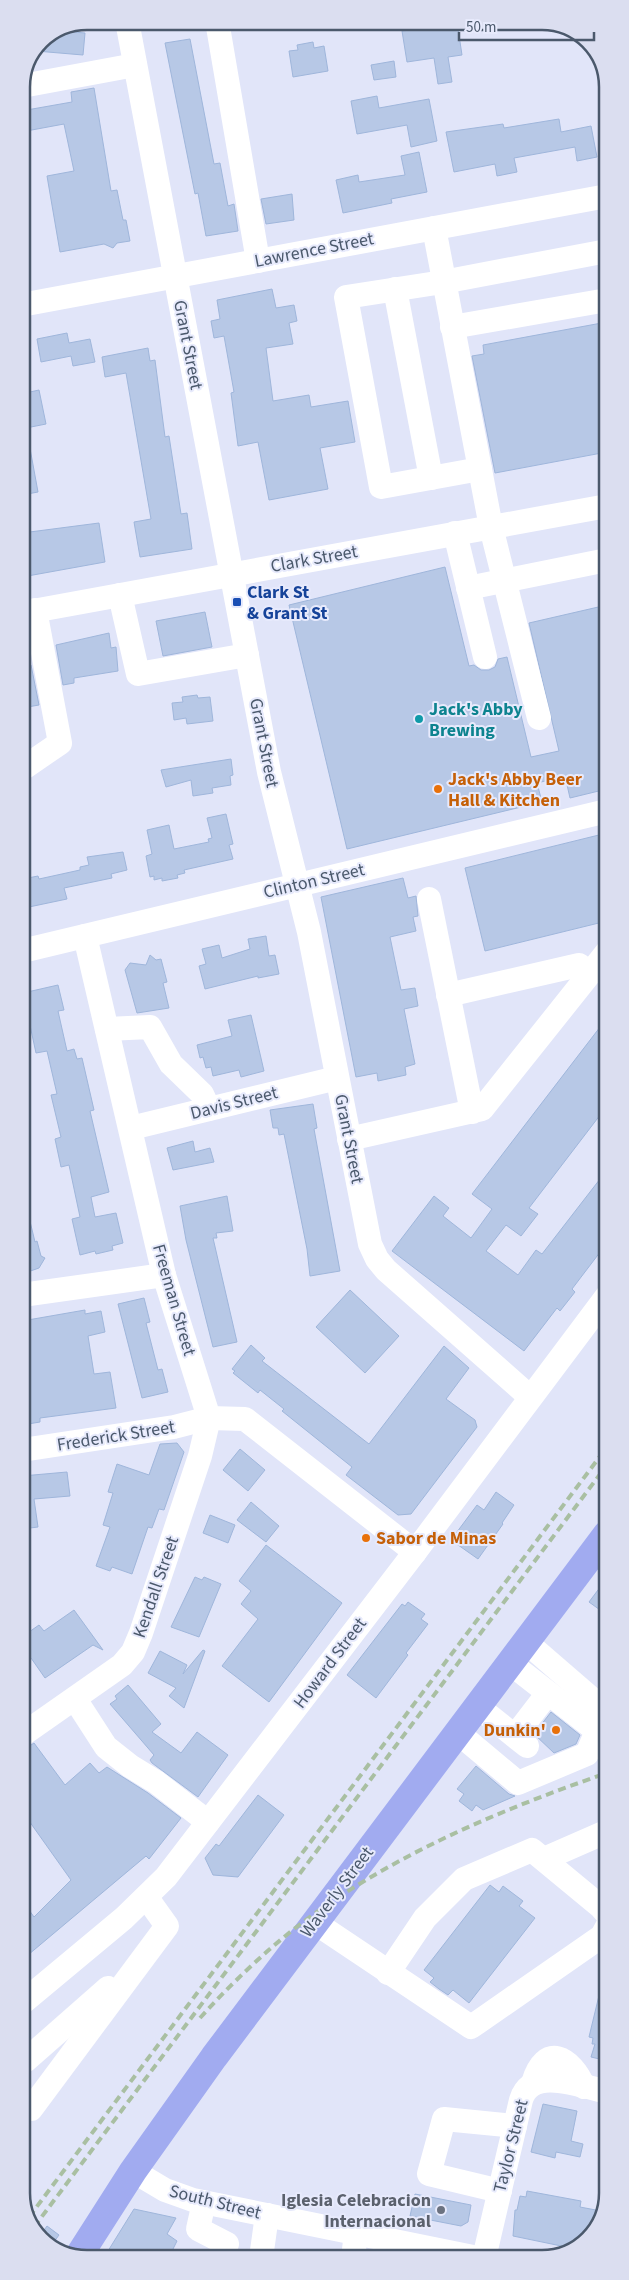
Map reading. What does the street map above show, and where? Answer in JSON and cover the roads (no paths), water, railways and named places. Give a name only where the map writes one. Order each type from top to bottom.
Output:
[{"type":"main road","name":"Waverly Street","points":[[83,2250],[133,2171],[214,2057],[599,1545]]},
{"type":"street","name":"Grant Street","points":[[128,30],[274,794],[309,932],[368,1237],[377,1259],[386,1270],[530,1396]]},
{"type":"street","points":[[219,30],[258,261]]},
{"type":"street","points":[[30,84],[135,65]]},
{"type":"street","name":"Lawrence Street","points":[[30,303],[599,197]]},
{"type":"street","points":[[434,228],[491,527],[539,718]]},
{"type":"street","points":[[480,469],[381,487],[346,297],[443,282],[599,252]]},
{"type":"street","points":[[396,289],[431,478]]},
{"type":"street","points":[[452,327],[599,301]]},
{"type":"street","name":"Clark Street","points":[[30,612],[599,507]]},
{"type":"street","points":[[455,533],[485,657]]},
{"type":"street","points":[[468,588],[599,562]]},
{"type":"street","points":[[120,595],[138,674],[247,655]]},
{"type":"street","points":[[30,620],[60,744],[30,764]]},
{"type":"street","name":"Clinton Street","points":[[30,949],[599,813]]},
{"type":"street","points":[[429,899],[472,1112]]},
{"type":"street","name":"Freeman Street","points":[[85,936],[164,1274],[208,1418]]},
{"type":"street","points":[[349,1139],[482,1109],[599,962]]},
{"type":"street","points":[[448,995],[579,965],[590,973]]},
{"type":"street","points":[[107,1029],[150,1026],[171,1064],[202,1094],[208,1109]]},
{"type":"street","name":"Davis Street","points":[[131,1128],[337,1078]]},
{"type":"street","points":[[30,1294],[164,1274]]},
{"type":"street","name":"Howard Street","points":[[30,1996],[147,1898],[208,1822],[415,1552],[599,1306]]},
{"type":"street","points":[[208,1418],[245,1420],[415,1552]]},
{"type":"street","name":"Frederick Street","points":[[30,1449],[174,1428],[208,1418]]},
{"type":"street","name":"Kendall Street","points":[[30,1729],[122,1665],[133,1652],[200,1456],[208,1418]]},
{"type":"street","points":[[526,1642],[599,1704]]},
{"type":"street","points":[[458,1732],[518,1782],[587,1754],[597,1731],[510,1663]]},
{"type":"street","points":[[477,1706],[521,1741],[548,1693]]},
{"type":"street","points":[[74,1699],[106,1747],[208,1822]]},
{"type":"street","points":[[544,1859],[599,1835]]},
{"type":"street","points":[[388,1973],[425,1918],[464,1879],[532,1850],[599,1907]]},
{"type":"street","points":[[31,2109],[167,1926],[147,1898]]},
{"type":"street","points":[[314,1922],[471,2027],[599,1938]]},
{"type":"street","points":[[30,2055],[143,1959]]},
{"type":"street","points":[[30,2067],[46,2087]]},
{"type":"street","name":"Taylor Street","points":[[486,2250],[522,2095],[533,2083],[550,2080],[599,2090]]},
{"type":"street","points":[[500,2191],[429,2174],[444,2119],[515,2126]]},
{"type":"street","name":"South Street","points":[[133,2171],[165,2190],[204,2202],[439,2250]]},
{"type":"street","points":[[204,2202],[198,2229],[224,2250]]},
{"type":"street","points":[[225,2250],[235,2209]]},
{"type":"street","points":[[262,2250],[267,2215]]},
{"type":"street","points":[[354,2250],[356,2233]]},
{"type":"railway","points":[[33,2211],[599,1458]]},
{"type":"railway","points":[[38,2222],[599,1476]]},
{"type":"railway","points":[[200,2018],[222,1994],[281,1939],[330,1903],[367,1880],[405,1858],[484,1820],[599,1776]]},
{"type":"place","name":"Clark St & Grant St","points":[[237,602]]},
{"type":"place","name":"Jack's Abby Brewing","points":[[419,719]]},
{"type":"place","name":"Jack's Abby Beer Hall & Kitchen","points":[[438,789]]},
{"type":"place","name":"Sabor de Minas","points":[[366,1538]]},
{"type":"place","name":"Dunkin'","points":[[556,1730]]},
{"type":"place","name":"Iglesia Celebracion Internacional","points":[[441,2210]]}]
